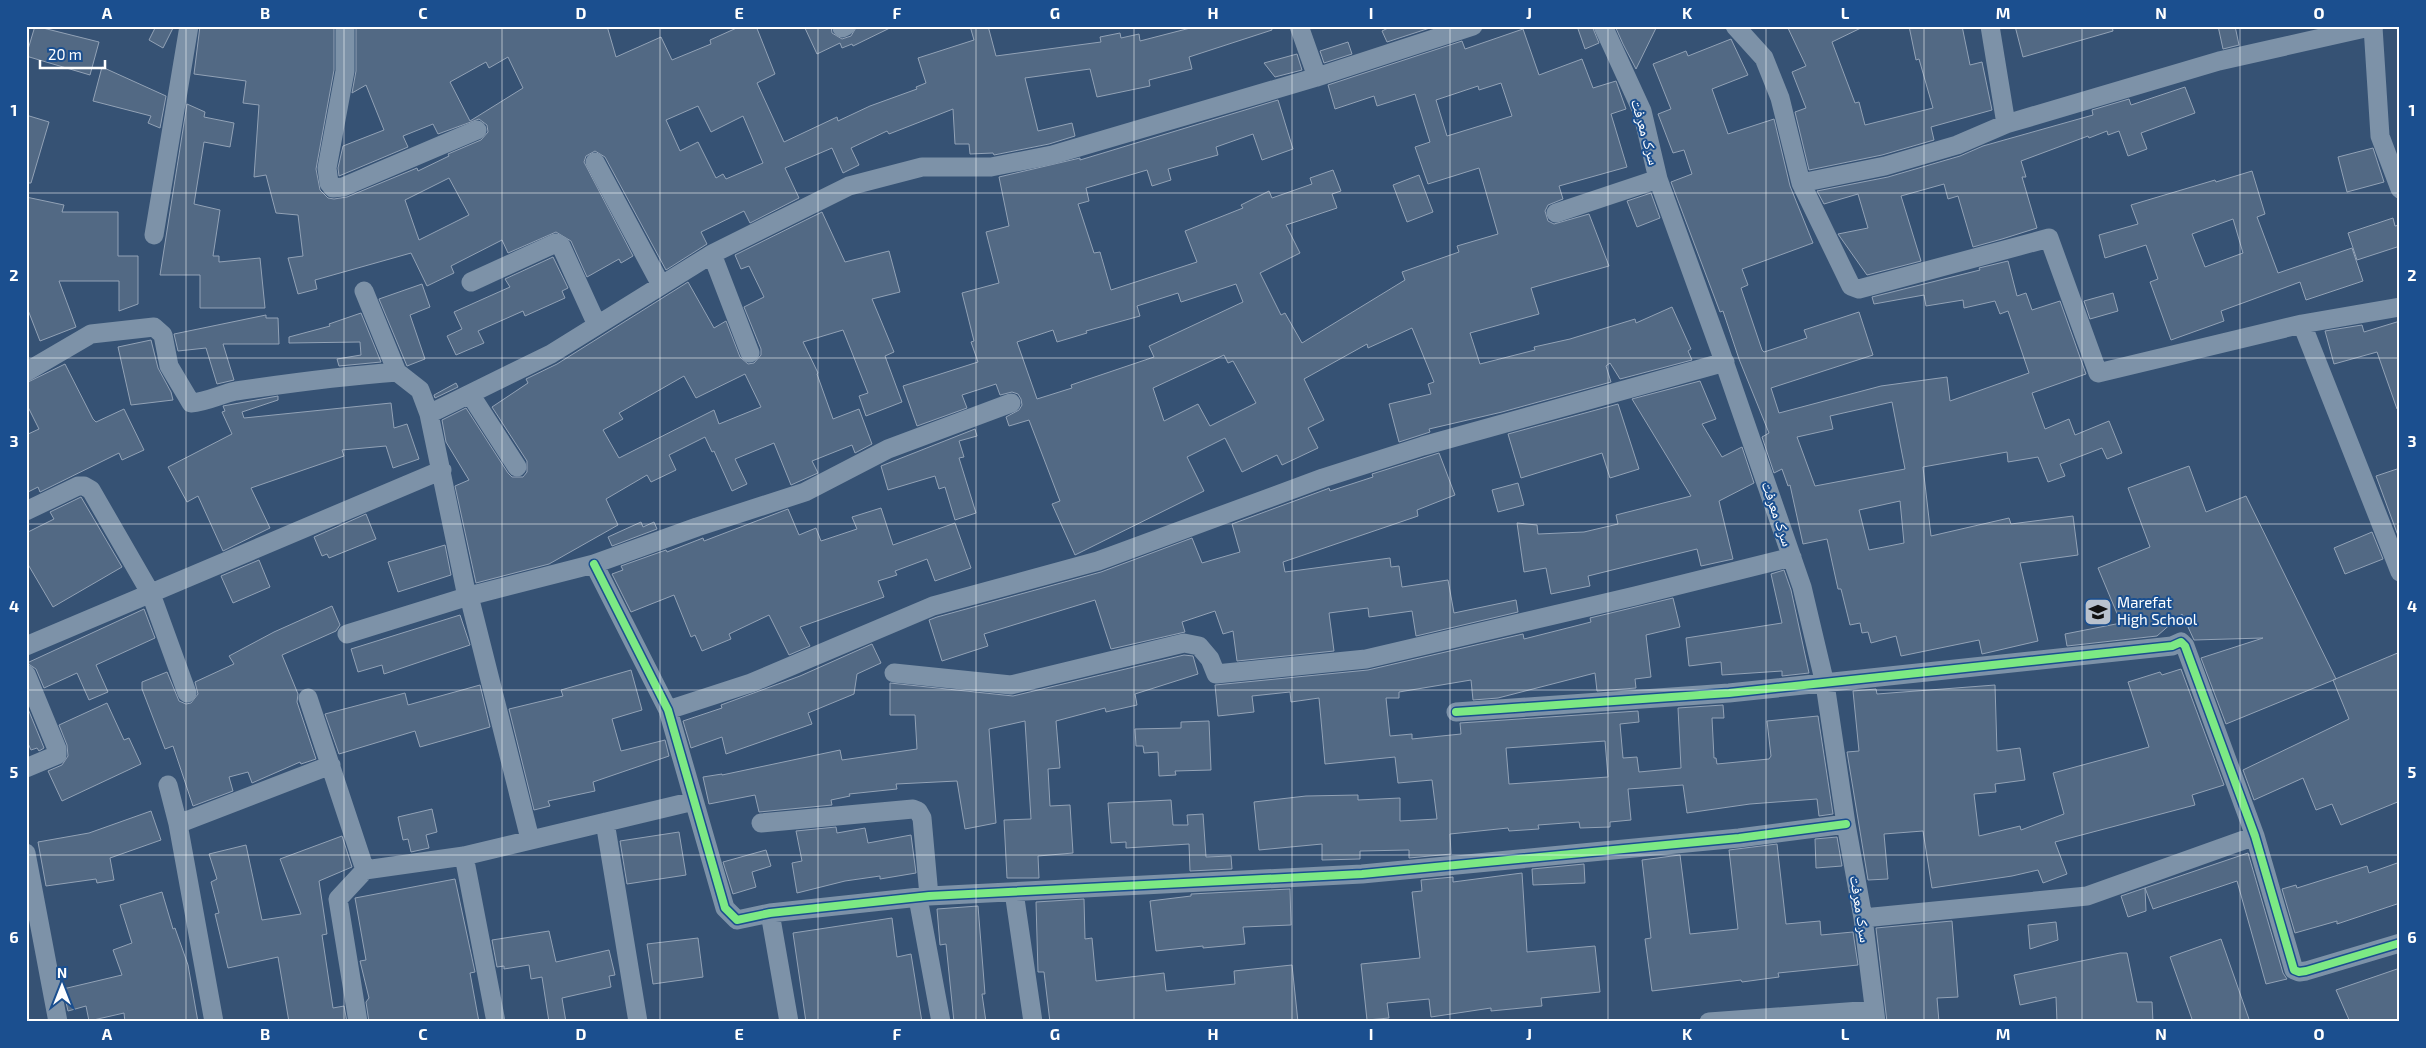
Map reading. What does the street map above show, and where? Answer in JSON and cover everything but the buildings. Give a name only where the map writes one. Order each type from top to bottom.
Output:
[{"type":"street","points":[[154,235],[189,26]]},
{"type":"street","points":[[346,26],[346,71],[327,168],[329,183],[333,188],[342,187],[477,130]]},
{"type":"street","points":[[1300,26],[1317,77]]},
{"type":"street","points":[[429,414],[551,354],[712,254],[849,186],[922,167],[992,167],[1052,155],[1317,77],[1473,26]]},
{"type":"street","name":"سرک معرفت","points":[[1604,26],[1642,111],[1658,179],[1802,587],[1825,684],[1846,824],[1863,918],[1875,1016]]},
{"type":"street","points":[[1736,26],[1764,58],[1780,98],[1802,183],[1851,286],[1859,289],[2049,238],[2098,373],[2302,324],[2400,306]]},
{"type":"street","points":[[1990,26],[2006,124]]},
{"type":"street","points":[[1802,183],[1885,166],[1957,145],[2006,124],[2218,61],[2374,26],[2380,136],[2400,189]]},
{"type":"street","points":[[595,162],[661,285]]},
{"type":"street","points":[[1556,213],[1658,179]]},
{"type":"street","points":[[471,282],[556,243],[561,246],[597,325]]},
{"type":"street","points":[[712,254],[750,353]]},
{"type":"street","points":[[364,291],[397,372],[420,390],[429,414],[465,587],[469,596],[530,839]]},
{"type":"street","points":[[2302,324],[2400,572]]},
{"type":"street","points":[[26,372],[91,334],[154,327],[163,335],[169,366],[191,403],[201,402],[230,392],[333,377],[397,372]]},
{"type":"street","points":[[668,710],[751,682],[933,606],[1098,561],[1323,478],[1423,446],[1724,362]]},
{"type":"street","points":[[470,394],[517,467]]},
{"type":"street","points":[[347,634],[469,596],[594,564],[697,527],[805,492],[888,449],[1011,404]]},
{"type":"street","points":[[26,646],[442,470]]},
{"type":"street","points":[[26,512],[78,486],[84,486],[91,490],[151,594],[187,693]]},
{"type":"street","points":[[894,674],[1011,685],[1184,643],[1199,646],[1210,659],[1216,674],[1366,659],[1792,557]]},
{"type":"street","points":[[594,564],[668,710],[726,908],[738,920],[770,913],[924,897],[1362,874],[1739,838],[1846,824]]},
{"type":"street","points":[[1456,712],[1729,693],[1825,684],[2172,646],[2180,642],[2185,646],[2255,836],[2294,970],[2306,971],[2400,943]]},
{"type":"street","points":[[26,674],[57,749],[57,755],[26,768]]},
{"type":"street","points":[[308,698],[365,870]]},
{"type":"street","points":[[178,824],[331,764]]},
{"type":"street","points":[[168,785],[178,824],[214,1022]]},
{"type":"street","points":[[358,1022],[338,899],[365,870],[464,856],[694,801]]},
{"type":"street","points":[[761,823],[913,809],[918,811],[922,818],[924,897],[942,1022]]},
{"type":"street","points":[[605,822],[638,1022]]},
{"type":"street","points":[[1863,918],[2087,896],[2255,836]]},
{"type":"street","points":[[26,853],[58,1022]]},
{"type":"street","points":[[464,856],[496,1022]]},
{"type":"street","points":[[1014,892],[1033,1022]]},
{"type":"street","points":[[770,913],[789,1022]]},
{"type":"street","points":[[1709,1022],[1875,1016]]},
{"type":"cycle path","points":[[594,564],[668,710],[725,908],[737,920],[770,913],[929,896],[1362,874],[1739,838],[1846,824]]},
{"type":"cycle path","points":[[1456,712],[1729,693],[2172,646],[2181,642],[2185,646],[2255,836],[2294,970],[2299,972],[2306,971],[2400,943]]},
{"type":"place","name":"Marefat High School","points":[[2098,612]]}]
